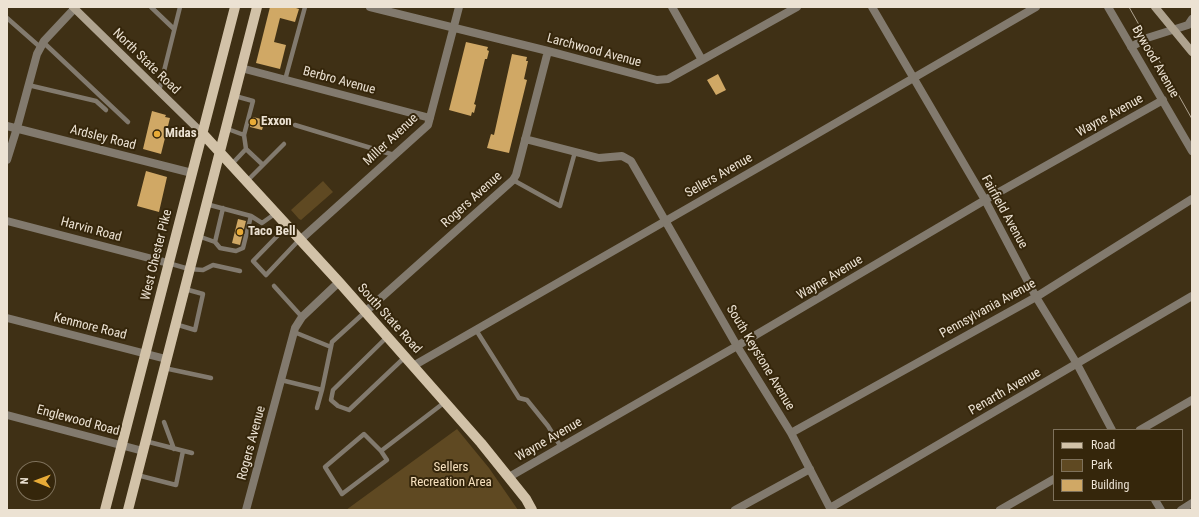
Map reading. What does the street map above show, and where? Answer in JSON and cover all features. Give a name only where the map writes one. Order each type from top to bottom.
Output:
[{"type":"main road","name":"West Chester Pike","points":[[105,510],[235,7]]},
{"type":"main road","points":[[128,510],[257,7]]},
{"type":"main road","points":[[1155,7],[1192,52]]},
{"type":"main road","name":"North State Road","points":[[74,8],[203,134]]},
{"type":"main road","name":"South State Road","points":[[203,134],[339,282],[446,402],[509,477],[526,499],[532,510]]},
{"type":"street","name":"Larchwood Avenue","points":[[370,7],[548,51],[657,80],[668,80],[797,7]]},
{"type":"street","name":"Miller Avenue","points":[[300,240],[428,125],[459,7]]},
{"type":"street","points":[[672,7],[702,60]]},
{"type":"street","name":"Fairfield Avenue","points":[[872,7],[985,200],[1036,297],[1077,364],[1111,429]]},
{"type":"street","name":"Sellers Avenue","points":[[414,366],[1036,7]]},
{"type":"street","name":"Bywood Avenue","points":[[1108,7],[1192,151]]},
{"type":"street","points":[[7,160],[37,54],[42,45],[74,8]]},
{"type":"street","points":[[1132,47],[1147,38],[1188,25],[1192,19]]},
{"type":"street","name":"Rogers Avenue","points":[[365,312],[513,180],[516,175],[548,51]]},
{"type":"street","name":"Berbro Avenue","points":[[241,68],[430,118]]},
{"type":"street","name":"Wayne Avenue","points":[[509,477],[737,346],[985,200],[1163,100]]},
{"type":"street","name":"Ardsley Road","points":[[7,126],[192,172]]},
{"type":"street","points":[[525,139],[599,158],[622,156],[629,159],[666,220]]},
{"type":"street","name":"Pennsylvania Avenue","points":[[791,433],[1036,297],[1192,199]]},
{"type":"street","name":"South Keystone Avenue","points":[[666,220],[737,346],[791,433],[831,509]]},
{"type":"street","name":"Harvin Road","points":[[7,221],[168,263]]},
{"type":"street","name":"Rogers Avenue","points":[[246,510],[294,332],[302,317],[339,282]]},
{"type":"street","name":"Penarth Avenue","points":[[831,509],[1192,296]]},
{"type":"street","name":"Kenmore Road","points":[[7,318],[145,354],[165,363]]},
{"type":"street","points":[[1142,429],[1192,400]]},
{"type":"street","name":"Englewood Road","points":[[7,415],[122,445],[144,446]]},
{"type":"street","points":[[735,510],[810,469]]},
{"type":"street","points":[[1000,510],[1053,480]]},
{"type":"street","points":[[1156,501],[1161,510]]},
{"type":"street","points":[[1181,510],[1192,503]]},
{"type":"lane","points":[[151,7],[174,29]]},
{"type":"lane","points":[[158,91],[180,7]]},
{"type":"lane","points":[[285,80],[305,7]]},
{"type":"lane","points":[[7,18],[42,45],[128,122]]},
{"type":"lane","points":[[28,85],[96,101],[106,110]]},
{"type":"lane","points":[[234,96],[253,102],[244,135],[246,149],[263,165]]},
{"type":"lane","points":[[294,125],[394,155]]},
{"type":"lane","points":[[226,128],[244,135]]},
{"type":"lane","points":[[247,181],[284,144]]},
{"type":"lane","points":[[231,165],[246,149]]},
{"type":"lane","points":[[513,180],[560,206],[575,152]]},
{"type":"lane","points":[[206,204],[251,216],[262,223],[276,213]]},
{"type":"lane","points":[[215,242],[224,208]]},
{"type":"lane","points":[[198,236],[215,242],[220,248],[236,251],[243,248],[251,216]]},
{"type":"lane","points":[[287,226],[253,261],[266,275],[300,240]]},
{"type":"lane","points":[[168,263],[203,270],[213,265],[240,271]]},
{"type":"lane","points":[[274,286],[302,317]]},
{"type":"lane","points":[[175,324],[195,330],[203,294],[184,289]]},
{"type":"lane","points":[[317,408],[332,342],[365,312]]},
{"type":"lane","points":[[476,330],[519,398],[526,400],[548,426],[561,447]]},
{"type":"lane","points":[[294,332],[331,347]]},
{"type":"lane","points":[[388,337],[333,390],[331,400],[338,406],[349,410],[405,357]]},
{"type":"lane","points":[[165,363],[211,378]]},
{"type":"lane","points":[[281,380],[322,390]]},
{"type":"lane","points":[[381,451],[446,402]]},
{"type":"lane","points":[[164,422],[174,448]]},
{"type":"lane","points":[[364,434],[381,451],[387,460],[342,494],[325,467],[364,434]]},
{"type":"lane","points":[[144,446],[174,448],[192,453]]},
{"type":"lane","points":[[137,475],[176,485],[183,451]]},
{"type":"green space","points":[[323,181],[333,192],[301,220],[299,219],[291,210]]},
{"type":"green space","name":"Sellers Recreation Area","points":[[457,429],[489,468],[518,510],[346,510]]},
{"type":"building","points":[[270,7],[293,7],[299,9],[295,22],[280,18],[274,42],[286,45],[280,69],[256,63]]},
{"type":"building","points":[[466,42],[488,47],[487,50],[489,51],[487,59],[485,59],[474,104],[476,105],[474,113],[472,112],[471,116],[449,110]]},
{"type":"building","points":[[512,54],[527,57],[526,61],[528,61],[524,79],[527,80],[509,153],[487,148],[491,134],[494,135]]},
{"type":"building","points":[[718,74],[726,90],[716,95],[707,80]]},
{"type":"building","name":"Midas","points":[[152,111],[166,115],[165,117],[170,118],[161,154],[143,149]]},
{"type":"building","points":[[253,117],[265,120],[262,130],[250,127]]},
{"type":"building","points":[[146,171],[167,177],[159,212],[137,206]]},
{"type":"building","name":"Taco Bell","points":[[238,219],[246,221],[240,245],[232,243]]},
{"type":"tram line","points":[[1129,7],[1192,119]]},
{"type":"place","name":"Exxon","points":[[253,122]]},
{"type":"place","name":"Midas","points":[[157,134]]},
{"type":"place","name":"Taco Bell","points":[[240,232]]}]
